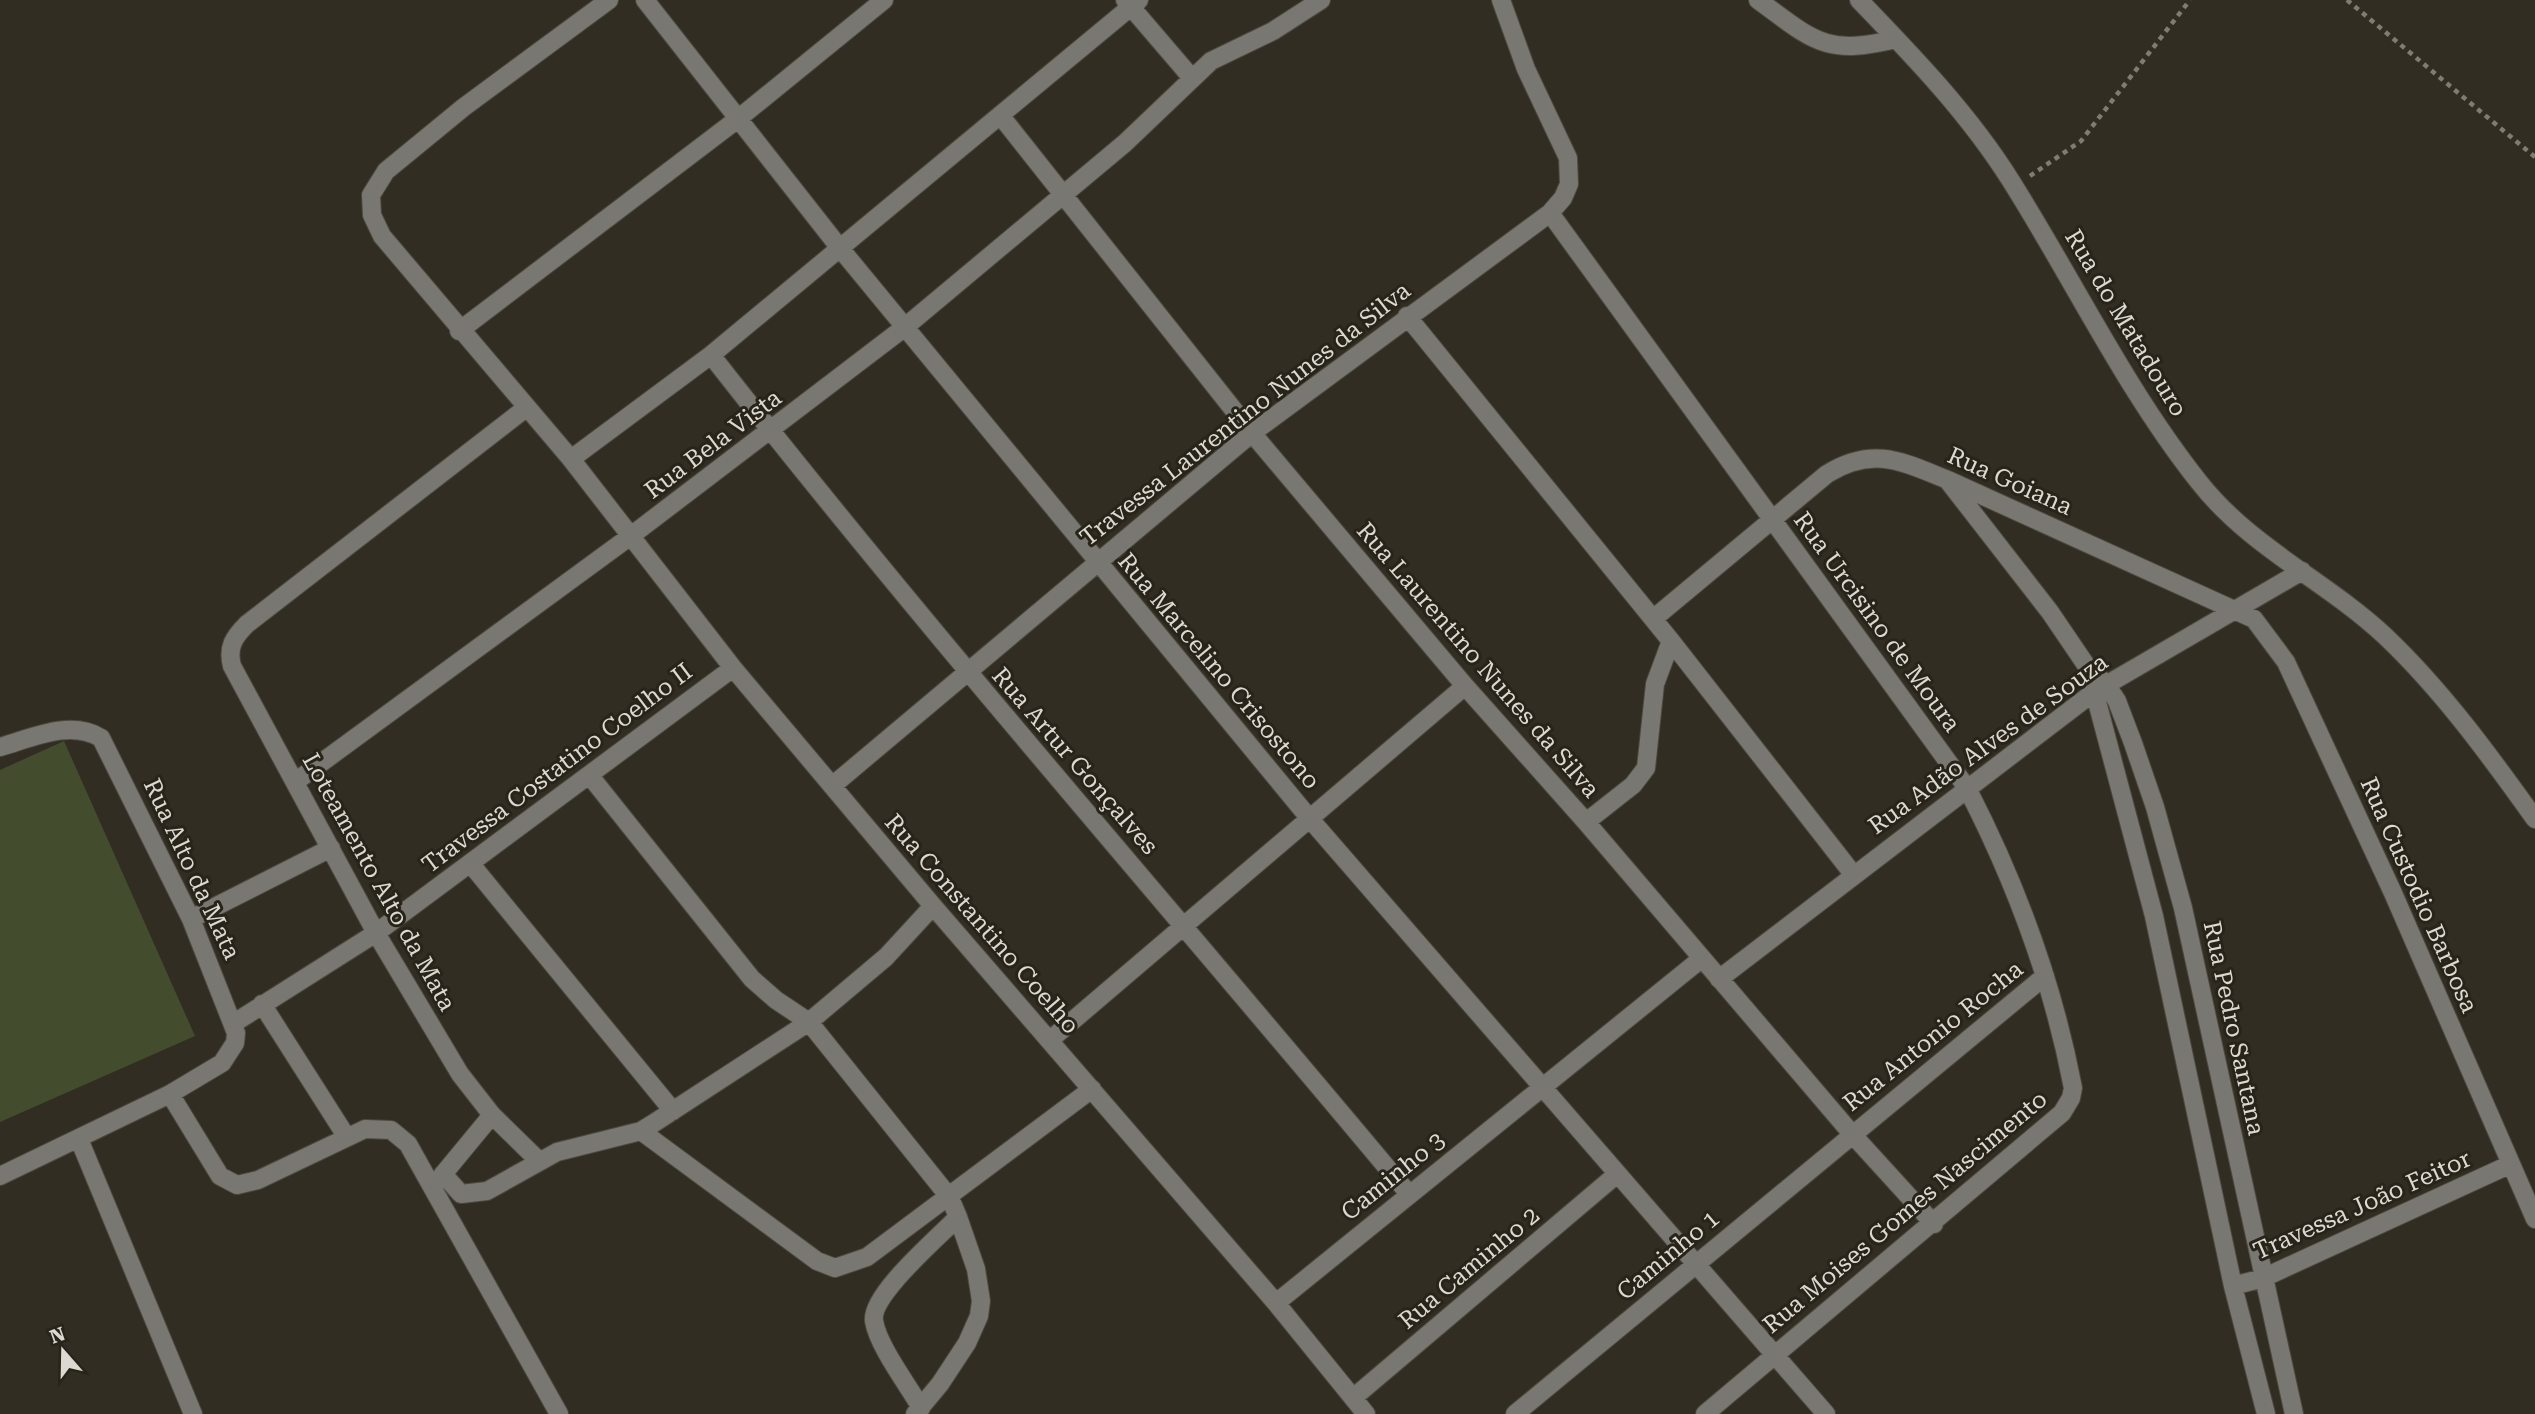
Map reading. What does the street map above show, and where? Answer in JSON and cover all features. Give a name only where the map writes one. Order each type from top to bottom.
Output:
[{"type":"street","name":"Rua Constantino Coelho","points":[[609,0],[464,107],[386,170],[376,183],[370,205],[378,230],[459,331],[571,458],[733,667],[832,786],[1276,1303],[1366,1414]]},
{"type":"street","points":[[645,0],[839,247]]},
{"type":"street","points":[[459,331],[739,118],[884,0]]},
{"type":"street","name":"Rua Bela Vista","points":[[295,782],[632,535],[905,327],[1145,124],[1191,77],[1211,61],[1273,31],[1321,0]]},
{"type":"street","name":"Travessa Laurentino Nunes da Silva","points":[[832,786],[1252,433],[1550,213],[1569,184],[1568,158],[1522,60],[1501,0]]},
{"type":"street","points":[[1758,0],[1801,32],[1831,46],[1864,46],[1896,39]]},
{"type":"street","name":"Rua do Matadouro","points":[[1859,0],[1969,122],[2015,187],[2161,430],[2198,481],[2245,532],[2302,571],[2386,637],[2465,726],[2535,819]]},
{"type":"street","points":[[571,458],[711,355],[1000,115],[1131,2],[1191,77]]},
{"type":"street","name":"Rua Laurentino Nunes da Silva","points":[[1000,115],[1252,433],[1465,686],[1586,822],[1852,1134],[1934,1224]]},
{"type":"street","points":[[1550,213],[1772,520]]},
{"type":"street","name":"Rua Marcelino Crisostono","points":[[839,247],[1310,819],[1826,1414]]},
{"type":"street","points":[[1407,316],[1671,641],[1853,874]]},
{"type":"street","name":"Rua Artur Gonçalves","points":[[711,355],[965,672],[1184,925],[1409,1194]]},
{"type":"street","name":"Loteamento Alto da Mata","points":[[526,408],[247,624],[231,645],[232,666],[376,933],[460,1074],[492,1115],[539,1161]]},
{"type":"street","name":"Rua Goiana","points":[[1653,619],[1828,474],[1858,458],[1889,459],[1948,480],[2235,607]]},
{"type":"street","name":"Rua Pedro Santana","points":[[1948,480],[2050,612],[2100,688],[2117,701],[2143,769],[2183,908],[2294,1414]]},
{"type":"street","name":"Rua Urcisino de Moura","points":[[1772,520],[1967,788],[2003,858],[2045,976],[2073,1088],[2068,1106]]},
{"type":"street","name":"Rua Adão Alves de Souza","points":[[1719,979],[1853,874],[2100,688],[2235,607],[2302,571]]},
{"type":"street","name":"Rua Custodio Barbosa","points":[[2235,607],[2262,627],[2286,662],[2393,894],[2535,1219]]},
{"type":"street","points":[[1586,822],[1633,786],[1646,768],[1655,684],[1671,641]]},
{"type":"street","name":"Travessa Costatino Coelho II","points":[[234,1023],[376,933],[733,667]]},
{"type":"street","points":[[1050,1040],[1465,686]]},
{"type":"street","points":[[2100,688],[2154,916],[2233,1286],[2266,1414]]},
{"type":"street","name":"Rua Alto da Mata","points":[[0,747],[61,730],[90,731],[101,738],[191,919],[234,1023]]},
{"type":"street","points":[[590,776],[752,979],[808,1022],[950,1198],[958,1217],[978,1277],[981,1301],[979,1316],[967,1343],[918,1411],[876,1328],[874,1311],[886,1291],[958,1217]]},
{"type":"street","points":[[191,919],[331,848]]},
{"type":"street","points":[[470,863],[673,1111]]},
{"type":"street","points":[[438,1180],[468,1195],[487,1191],[566,1149],[641,1131],[808,1022],[886,957],[933,906]]},
{"type":"street","name":"Caminho 3","points":[[1276,1303],[1701,959]]},
{"type":"street","name":"Rua Antonio Rocha","points":[[1852,1134],[2045,976]]},
{"type":"street","points":[[262,1004],[346,1136]]},
{"type":"street","points":[[0,1176],[170,1094],[222,1063],[234,1043],[234,1023]]},
{"type":"street","points":[[641,1131],[826,1266],[844,1267],[867,1257],[950,1198],[1093,1088]]},
{"type":"street","points":[[170,1094],[220,1176],[237,1185],[258,1180],[346,1136],[373,1126],[391,1130],[408,1144],[438,1180],[559,1414]]},
{"type":"street","name":"Rua Moises Gomes Nascimento","points":[[1705,1414],[1934,1224],[2068,1106]]},
{"type":"street","points":[[438,1180],[492,1115]]},
{"type":"street","name":"Caminho 1","points":[[1515,1414],[1852,1134]]},
{"type":"street","points":[[79,1139],[192,1414]]},
{"type":"street","name":"Travessa João Feitor","points":[[2233,1286],[2263,1278],[2511,1164]]},
{"type":"street","name":"Rua Caminho 2","points":[[1353,1398],[1616,1175]]},
{"type":"path","points":[[2015,187],[2081,141],[2190,0]]},
{"type":"path","points":[[2347,0],[2535,157]]},
{"type":"green space","points":[[64,741],[195,1036],[0,1122],[0,770]]}]
